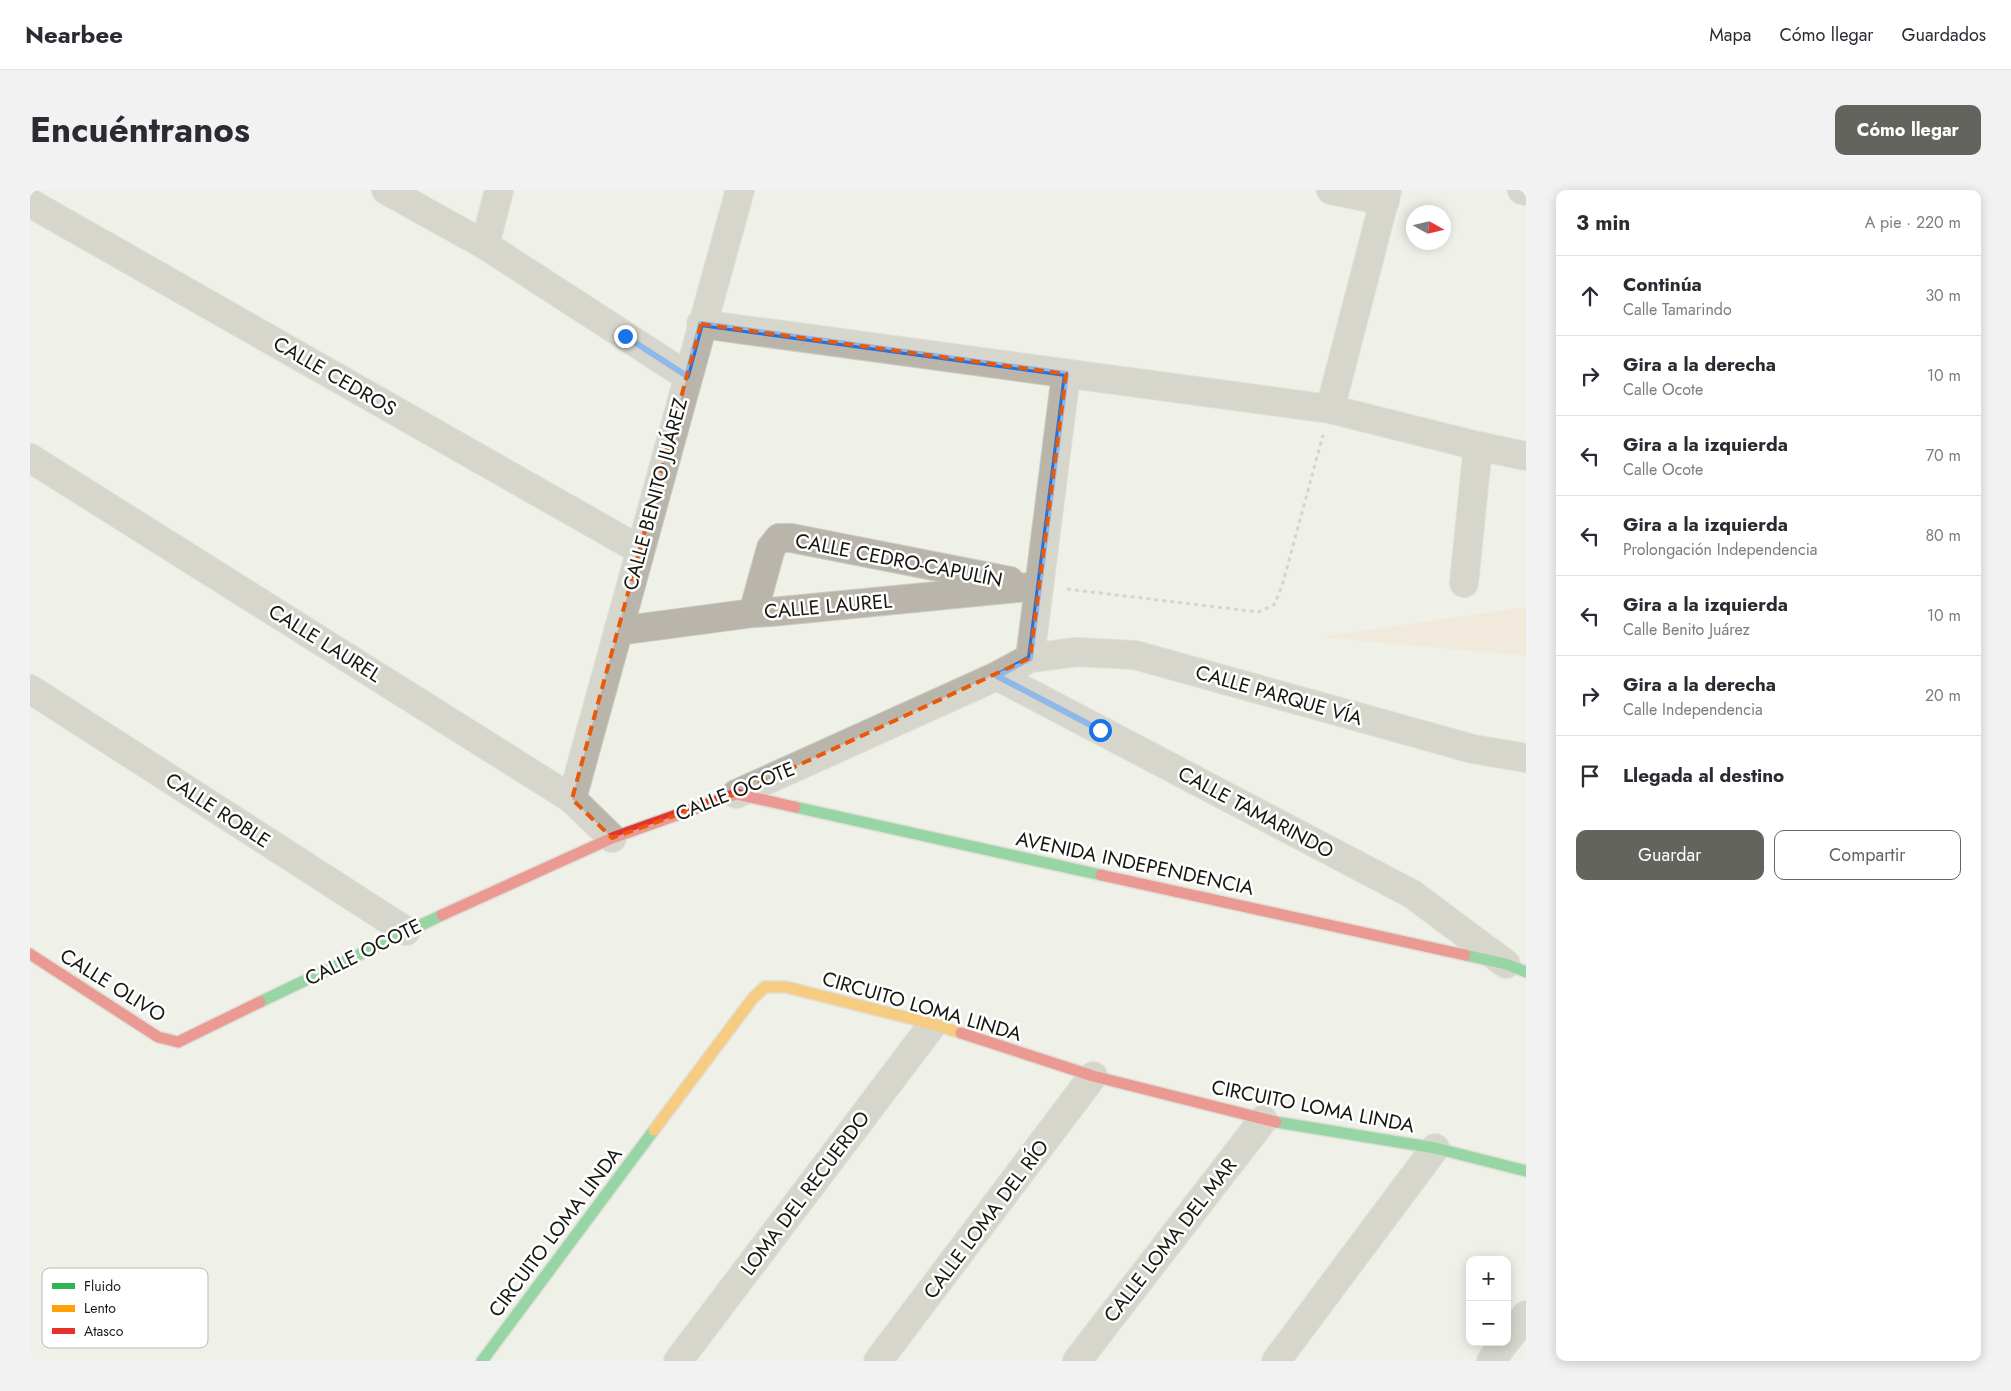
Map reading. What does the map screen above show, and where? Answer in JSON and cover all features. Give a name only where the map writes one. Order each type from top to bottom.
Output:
[{"type":"street","points":[[386,190],[485,245],[687,376]]},
{"type":"street","points":[[485,245],[499,190]]},
{"type":"street","name":"CALLE BENITO JUÁREZ","points":[[572,799],[701,324],[740,190]]},
{"type":"street","points":[[1330,409],[1386,195],[1331,190]]},
{"type":"street","points":[[1522,190],[1526,191]]},
{"type":"street","name":"CALLE CEDROS","points":[[30,203],[640,550]]},
{"type":"street","points":[[701,324],[1330,409],[1526,456]]},
{"type":"street","points":[[1030,658],[1066,374]]},
{"type":"street","points":[[1464,582],[1478,446]]},
{"type":"street","name":"CALLE LAUREL","points":[[30,458],[572,799],[612,838]]},
{"type":"street","name":"CALLE CEDRO-CAPULÍN","points":[[752,612],[771,548],[779,538],[791,538],[1039,586]]},
{"type":"street","name":"CALLE LAUREL","points":[[618,631],[752,612],[771,612],[1039,586]]},
{"type":"street","name":"CALLE PARQUE VÍA","points":[[1030,658],[1077,652],[1135,655],[1473,749],[1526,758]]},
{"type":"street","name":"CALLE OCOTE","points":[[178,1042],[406,931],[612,838],[736,794],[997,676],[1030,658]]},
{"type":"street","name":"CALLE TAMARINDO","points":[[997,676],[1412,894],[1516,968]]},
{"type":"street","name":"CALLE ROBLE","points":[[30,689],[406,931]]},
{"type":"street","name":"AVENIDA INDEPENDENCIA","points":[[736,794],[1516,968]]},
{"type":"street","name":"CALLE OLIVO","points":[[30,954],[158,1037],[178,1042]]},
{"type":"street","name":"CIRCUITO LOMA LINDA","points":[[482,1361],[753,998],[765,987],[786,987],[933,1024],[1093,1076],[1263,1120],[1435,1148],[1526,1171]]},
{"type":"street","name":"LOMA DEL RECUERDO","points":[[678,1361],[933,1024]]},
{"type":"street","name":"CALLE LOMA DEL RÍO","points":[[878,1361],[1093,1076]]},
{"type":"street","name":"CALLE LOMA DEL MAR","points":[[1077,1361],[1263,1120]]},
{"type":"street","points":[[1276,1361],[1435,1148]]},
{"type":"street","points":[[1511,1334],[1526,1314]]},
{"type":"street","points":[[1491,1361],[1502,1346]]},
{"type":"path","points":[[1039,586],[1258,612],[1274,605],[1282,586],[1330,409]]},
{"type":"highlighted area","points":[[701,324],[1066,374],[1030,658],[736,794],[612,838],[572,799]]},
{"type":"shaded area","points":[[1526,607],[1526,656],[1319,637],[1498,611]]},
{"type":"traffic: fast","points":[[795,807],[1101,875]]},
{"type":"traffic: fast","points":[[260,1002],[442,915]]},
{"type":"traffic: fast","points":[[1465,955],[1506,964],[1526,972]]},
{"type":"traffic: fast","points":[[1276,1122],[1435,1148],[1526,1171]]},
{"type":"traffic: fast","points":[[482,1361],[654,1130]]},
{"type":"traffic: slow","points":[[654,1130],[753,998],[765,987],[786,987],[933,1024],[961,1033]]},
{"type":"traffic: jam","points":[[442,915],[612,838],[736,794],[795,807]]},
{"type":"traffic: jam","points":[[1101,875],[1465,955]]},
{"type":"traffic: jam","points":[[30,954],[158,1037],[178,1042],[260,1002]]},
{"type":"traffic: jam","points":[[961,1033],[1093,1076],[1276,1122]]},
{"type":"route","points":[[625,336],[687,376],[701,324],[1066,374],[1030,658],[997,676],[1100,730]]}]
